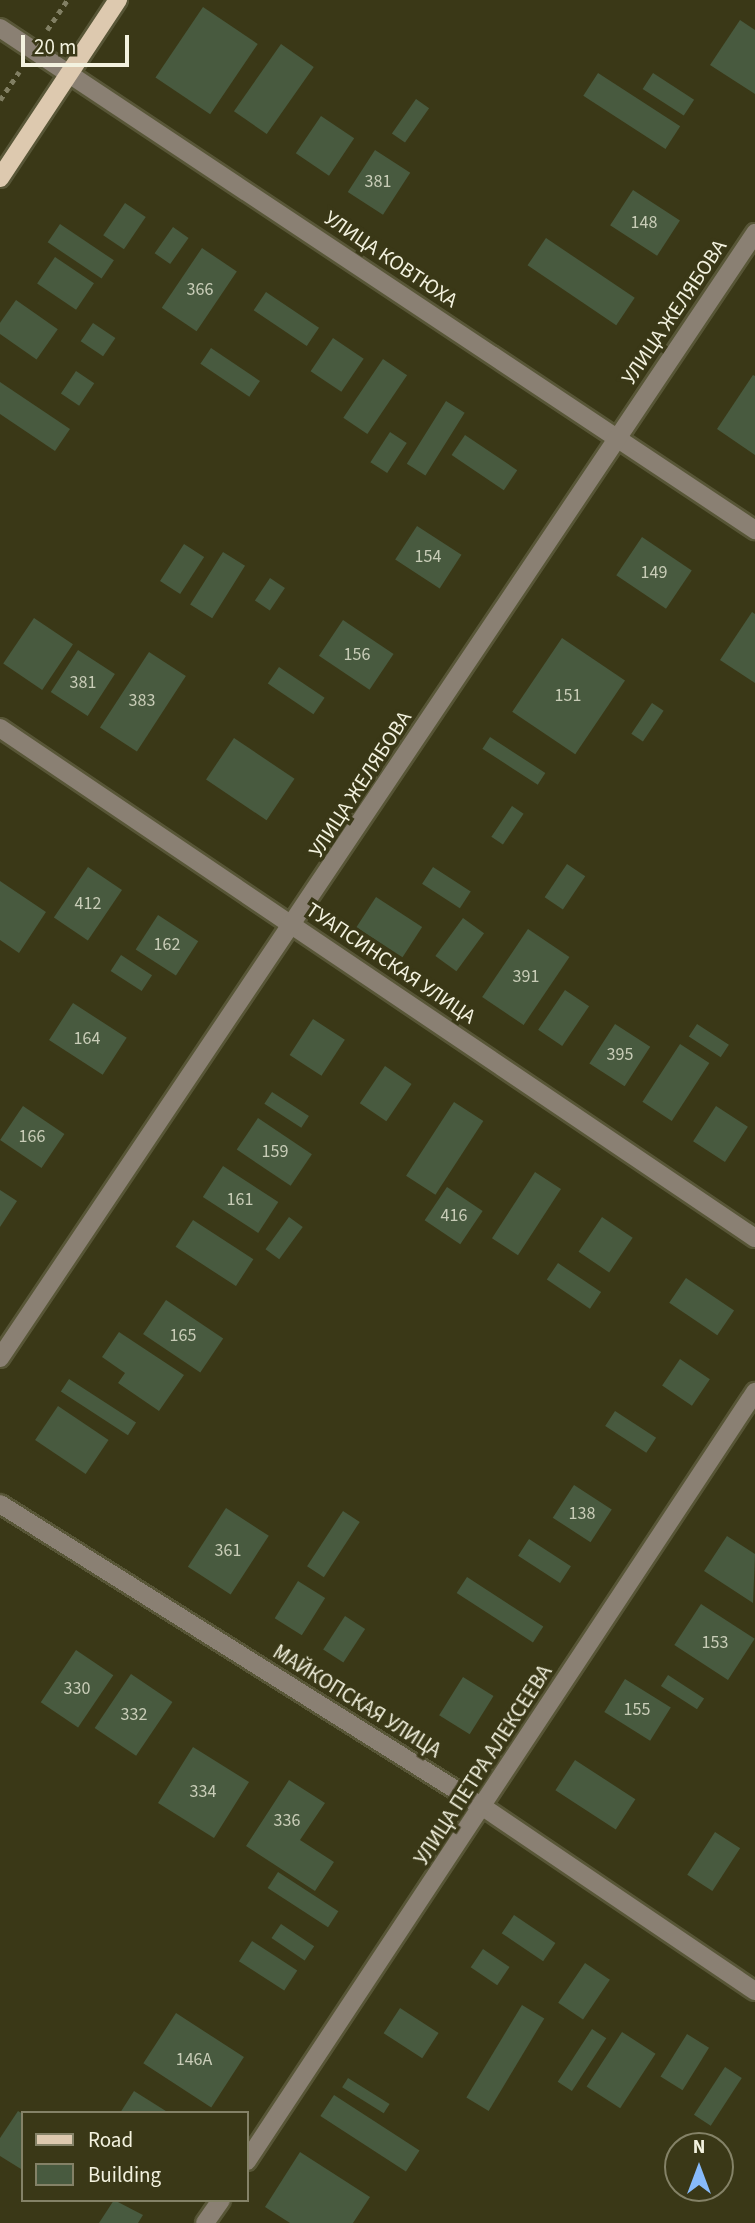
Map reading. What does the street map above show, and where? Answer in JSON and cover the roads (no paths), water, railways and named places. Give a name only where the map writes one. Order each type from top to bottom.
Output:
[{"type":"main road","points":[[0,178],[118,0]]},
{"type":"street","name":"УЛИЦА КОВТЮХА","points":[[0,28],[618,436],[755,530]]},
{"type":"street","name":"УЛИЦА ЖЕЛЯБОВА","points":[[0,1358],[295,924],[755,233]]},
{"type":"street","name":"ТУАПСИНСКАЯ УЛИЦА","points":[[0,728],[295,924],[755,1238]]},
{"type":"street","name":"УЛИЦА ПЕТРА АЛЕКСЕЕВА","points":[[248,2160],[484,1807],[755,1392]]},
{"type":"street","name":"МАЙКОПСКАЯ УЛИЦА","points":[[0,1504],[484,1807],[755,1991]]},
{"type":"street","points":[[205,2223],[219,2202]]}]
